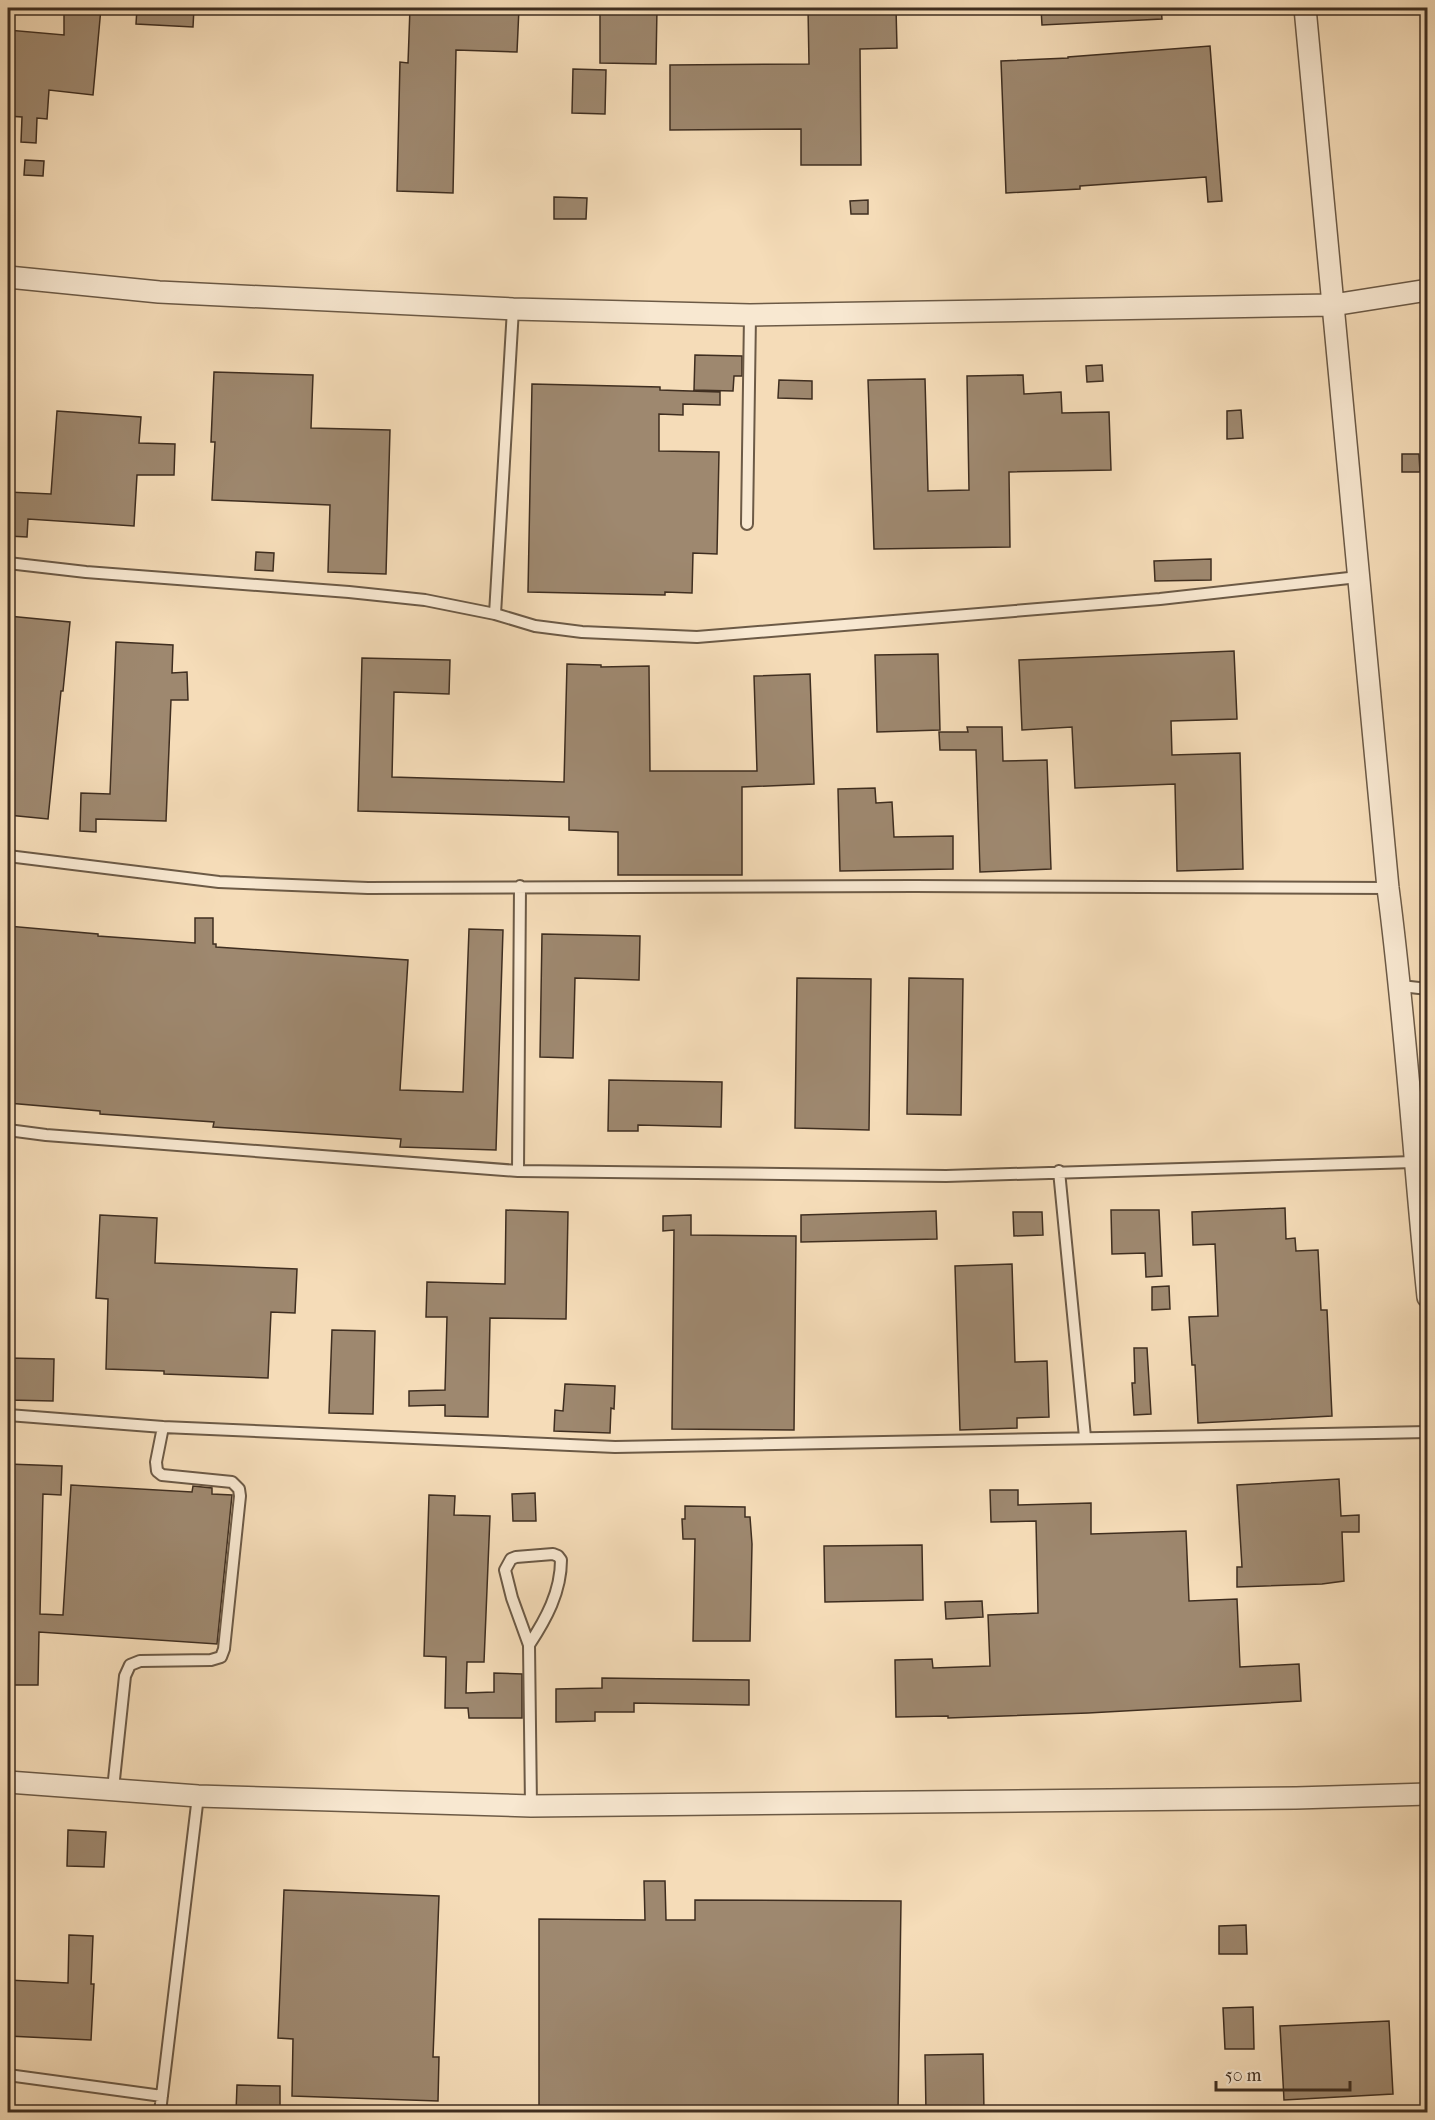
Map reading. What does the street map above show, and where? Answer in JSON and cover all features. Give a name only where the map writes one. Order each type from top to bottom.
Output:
[{"type":"street","points":[[1305,8],[1388,888],[1401,986],[1414,1162],[1428,1297]]},
{"type":"street","points":[[8,277],[159,292],[513,309],[750,315],[1333,305],[1428,290]]},
{"type":"street","points":[[8,1782],[198,1796],[531,1806],[1296,1798],[1428,1794]]},
{"type":"lane","points":[[495,614],[513,309]]},
{"type":"lane","points":[[747,524],[750,315]]},
{"type":"lane","points":[[8,563],[86,572],[360,593],[425,600],[495,614],[535,626],[582,632],[697,637],[1160,599],[1358,577]]},
{"type":"lane","points":[[8,856],[219,882],[368,888],[520,886],[1388,888]]},
{"type":"lane","points":[[518,1171],[520,886]]},
{"type":"lane","points":[[1401,986],[1428,989]]},
{"type":"lane","points":[[8,1130],[46,1135],[518,1171],[935,1176],[1414,1162]]},
{"type":"lane","points":[[1059,1172],[1085,1437]]},
{"type":"lane","points":[[8,1415],[163,1427],[615,1447],[1428,1431]]},
{"type":"lane","points":[[113,1789],[125,1676],[130,1665],[140,1661],[212,1660],[221,1657],[224,1649],[239,1489],[232,1482],[162,1475],[157,1471],[156,1462],[163,1427]]},
{"type":"lane","points":[[529,1645],[555,1598],[561,1560],[552,1554],[516,1557],[511,1559],[505,1570],[512,1598],[529,1645],[531,1806]]},
{"type":"lane","points":[[160,2112],[198,1796]]},
{"type":"lane","points":[[8,2075],[162,2096]]},
{"type":"building","points":[[64,8],[101,8],[93,95],[49,90],[47,119],[37,118],[36,143],[21,142],[22,117],[8,116],[8,30],[64,35]]},
{"type":"building","points":[[137,8],[194,8],[193,27],[136,24]]},
{"type":"building","points":[[410,8],[519,8],[517,52],[456,50],[453,193],[397,191],[400,62],[408,63]]},
{"type":"building","points":[[600,8],[657,8],[656,64],[600,63]]},
{"type":"building","points":[[808,8],[896,8],[897,48],[860,49],[861,165],[801,165],[801,129],[670,130],[670,65],[809,64]]},
{"type":"building","points":[[1041,8],[1161,8],[1162,19],[1042,25]]},
{"type":"building","points":[[1210,46],[1222,201],[1208,202],[1206,177],[1080,186],[1080,189],[1006,193],[1001,61],[1068,58]]},
{"type":"building","points":[[573,69],[606,70],[605,114],[572,113]]},
{"type":"building","points":[[25,160],[44,161],[43,176],[24,175]]},
{"type":"building","points":[[554,197],[587,198],[586,219],[554,219]]},
{"type":"building","points":[[868,200],[868,214],[851,214],[850,201]]},
{"type":"building","points":[[695,355],[742,356],[742,376],[734,376],[733,391],[694,390]]},
{"type":"building","points":[[1102,365],[1103,381],[1087,382],[1086,366]]},
{"type":"building","points":[[214,372],[313,375],[311,428],[390,430],[386,574],[328,572],[330,505],[212,500],[215,442],[211,442]]},
{"type":"building","points":[[1023,375],[1024,394],[1061,392],[1062,413],[1109,412],[1111,470],[1009,472],[1010,547],[874,549],[868,380],[925,379],[928,491],[969,490],[967,376]]},
{"type":"building","points":[[779,380],[812,381],[812,399],[778,398]]},
{"type":"building","points":[[532,384],[660,387],[660,390],[720,392],[720,405],[683,404],[683,415],[659,414],[659,451],[719,452],[717,554],[693,553],[692,593],[665,592],[665,595],[528,592]]},
{"type":"building","points":[[1241,410],[1243,438],[1227,439],[1227,411]]},
{"type":"building","points":[[57,411],[141,417],[139,443],[175,444],[174,475],[137,475],[134,526],[28,519],[27,537],[8,536],[8,492],[51,494]]},
{"type":"building","points":[[1402,454],[1419,454],[1420,472],[1402,472]]},
{"type":"building","points":[[256,552],[274,553],[273,571],[255,570]]},
{"type":"building","points":[[1211,559],[1211,580],[1155,581],[1154,561]]},
{"type":"building","points":[[8,616],[70,622],[48,819],[8,815]]},
{"type":"building","points":[[116,642],[173,645],[172,673],[187,672],[188,700],[171,700],[166,821],[96,819],[96,832],[80,831],[81,793],[110,794]]},
{"type":"building","points":[[1234,651],[1237,719],[1171,721],[1172,755],[1240,753],[1243,869],[1177,871],[1175,784],[1075,788],[1072,727],[1022,730],[1019,660]]},
{"type":"building","points":[[938,654],[940,730],[877,732],[875,655]]},
{"type":"building","points":[[362,658],[450,660],[449,694],[394,692],[392,777],[564,782],[567,664],[601,665],[601,667],[649,666],[650,771],[757,771],[754,676],[810,674],[814,784],[742,787],[742,875],[618,875],[618,832],[569,830],[569,817],[358,811]]},
{"type":"building","points":[[967,727],[1002,727],[1003,761],[1047,760],[1051,869],[980,872],[976,750],[940,750],[939,732],[968,732]]},
{"type":"building","points":[[875,788],[876,803],[892,802],[894,837],[953,836],[953,869],[840,871],[838,789]]},
{"type":"building","points":[[195,918],[213,918],[213,944],[216,944],[216,947],[408,960],[400,1090],[463,1092],[469,929],[503,930],[496,1150],[400,1147],[401,1139],[213,1127],[214,1122],[100,1114],[100,1111],[8,1103],[8,926],[98,934],[98,936],[195,943]]},
{"type":"building","points":[[542,934],[640,936],[639,980],[575,978],[573,1058],[540,1057]]},
{"type":"building","points":[[797,978],[871,979],[869,1130],[795,1128]]},
{"type":"building","points":[[909,978],[963,979],[961,1115],[907,1114]]},
{"type":"building","points":[[609,1080],[722,1082],[721,1127],[638,1125],[638,1131],[608,1131]]},
{"type":"building","points":[[1285,1208],[1286,1239],[1295,1238],[1296,1251],[1318,1250],[1321,1310],[1327,1310],[1332,1416],[1198,1423],[1195,1365],[1192,1365],[1189,1317],[1218,1316],[1215,1244],[1193,1245],[1192,1212]]},
{"type":"building","points":[[506,1210],[568,1212],[566,1319],[490,1318],[488,1417],[445,1416],[445,1405],[409,1406],[409,1391],[445,1390],[447,1317],[426,1317],[427,1282],[505,1284]]},
{"type":"building","points":[[1111,1210],[1159,1210],[1162,1276],[1146,1277],[1145,1253],[1112,1254]]},
{"type":"building","points":[[936,1211],[937,1239],[801,1242],[801,1215]]},
{"type":"building","points":[[1013,1212],[1042,1212],[1043,1235],[1014,1236]]},
{"type":"building","points":[[100,1215],[157,1218],[155,1263],[297,1269],[295,1313],[271,1312],[268,1378],[106,1369],[108,1299],[96,1298]]},
{"type":"building","points":[[691,1215],[691,1235],[796,1236],[794,1430],[672,1429],[674,1230],[663,1231],[663,1216]]},
{"type":"building","points":[[1012,1264],[1015,1362],[1047,1361],[1049,1417],[1017,1418],[1017,1428],[960,1430],[955,1266]]},
{"type":"building","points":[[1169,1286],[1170,1309],[1152,1310],[1152,1287]]},
{"type":"building","points":[[332,1330],[375,1331],[373,1414],[329,1413]]},
{"type":"building","points":[[1134,1348],[1147,1348],[1151,1414],[1134,1415],[1132,1383],[1135,1383]]},
{"type":"building","points":[[8,1358],[54,1359],[53,1401],[8,1400]]},
{"type":"building","points":[[565,1384],[615,1386],[610,1433],[554,1431],[555,1410],[563,1411]]},
{"type":"building","points":[[8,1464],[62,1466],[61,1495],[43,1494],[40,1614],[63,1615],[71,1485],[192,1492],[193,1486],[212,1488],[212,1494],[232,1495],[217,1644],[39,1632],[38,1685],[8,1685]]},
{"type":"building","points":[[1339,1479],[1341,1516],[1359,1515],[1359,1532],[1342,1532],[1344,1581],[1237,1587],[1237,1567],[1242,1567],[1237,1485]]},
{"type":"building","points":[[990,1490],[1018,1490],[1018,1505],[1091,1503],[1091,1534],[1186,1531],[1189,1601],[1237,1599],[1240,1667],[1299,1664],[1301,1701],[1088,1713],[948,1718],[948,1716],[896,1717],[895,1660],[932,1659],[933,1668],[990,1666],[988,1615],[1038,1613],[1036,1521],[991,1522]]},
{"type":"building","points":[[535,1493],[536,1521],[513,1521],[512,1494]]},
{"type":"building","points":[[429,1495],[455,1496],[454,1515],[490,1516],[484,1662],[467,1662],[466,1693],[494,1692],[494,1673],[522,1674],[522,1718],[469,1718],[468,1708],[445,1708],[446,1657],[424,1656]]},
{"type":"building","points":[[685,1506],[745,1507],[745,1517],[750,1517],[752,1544],[750,1641],[693,1641],[695,1539],[683,1539],[682,1519],[685,1519]]},
{"type":"building","points":[[922,1545],[923,1600],[825,1602],[824,1546]]},
{"type":"building","points":[[982,1601],[983,1617],[946,1619],[945,1602]]},
{"type":"building","points":[[602,1678],[749,1680],[749,1705],[634,1703],[634,1712],[595,1712],[595,1721],[556,1722],[556,1689],[602,1688]]},
{"type":"building","points":[[68,1830],[106,1832],[104,1867],[67,1866]]},
{"type":"building","points":[[644,1881],[665,1881],[666,1920],[695,1920],[695,1900],[901,1901],[898,2112],[539,2112],[539,1919],[645,1920]]},
{"type":"building","points":[[284,1890],[439,1896],[433,2057],[439,2057],[438,2101],[292,2096],[293,2039],[278,2038]]},
{"type":"building","points":[[1246,1925],[1247,1954],[1219,1954],[1219,1926]]},
{"type":"building","points":[[69,1935],[93,1936],[91,1984],[94,1984],[91,2040],[8,2036],[8,1980],[68,1983]]},
{"type":"building","points":[[1253,2007],[1254,2049],[1225,2049],[1223,2008]]},
{"type":"building","points":[[1389,2021],[1393,2094],[1284,2100],[1280,2026]]},
{"type":"building","points":[[983,2054],[984,2112],[926,2112],[925,2055]]},
{"type":"building","points":[[237,2085],[280,2086],[280,2112],[236,2112]]}]
